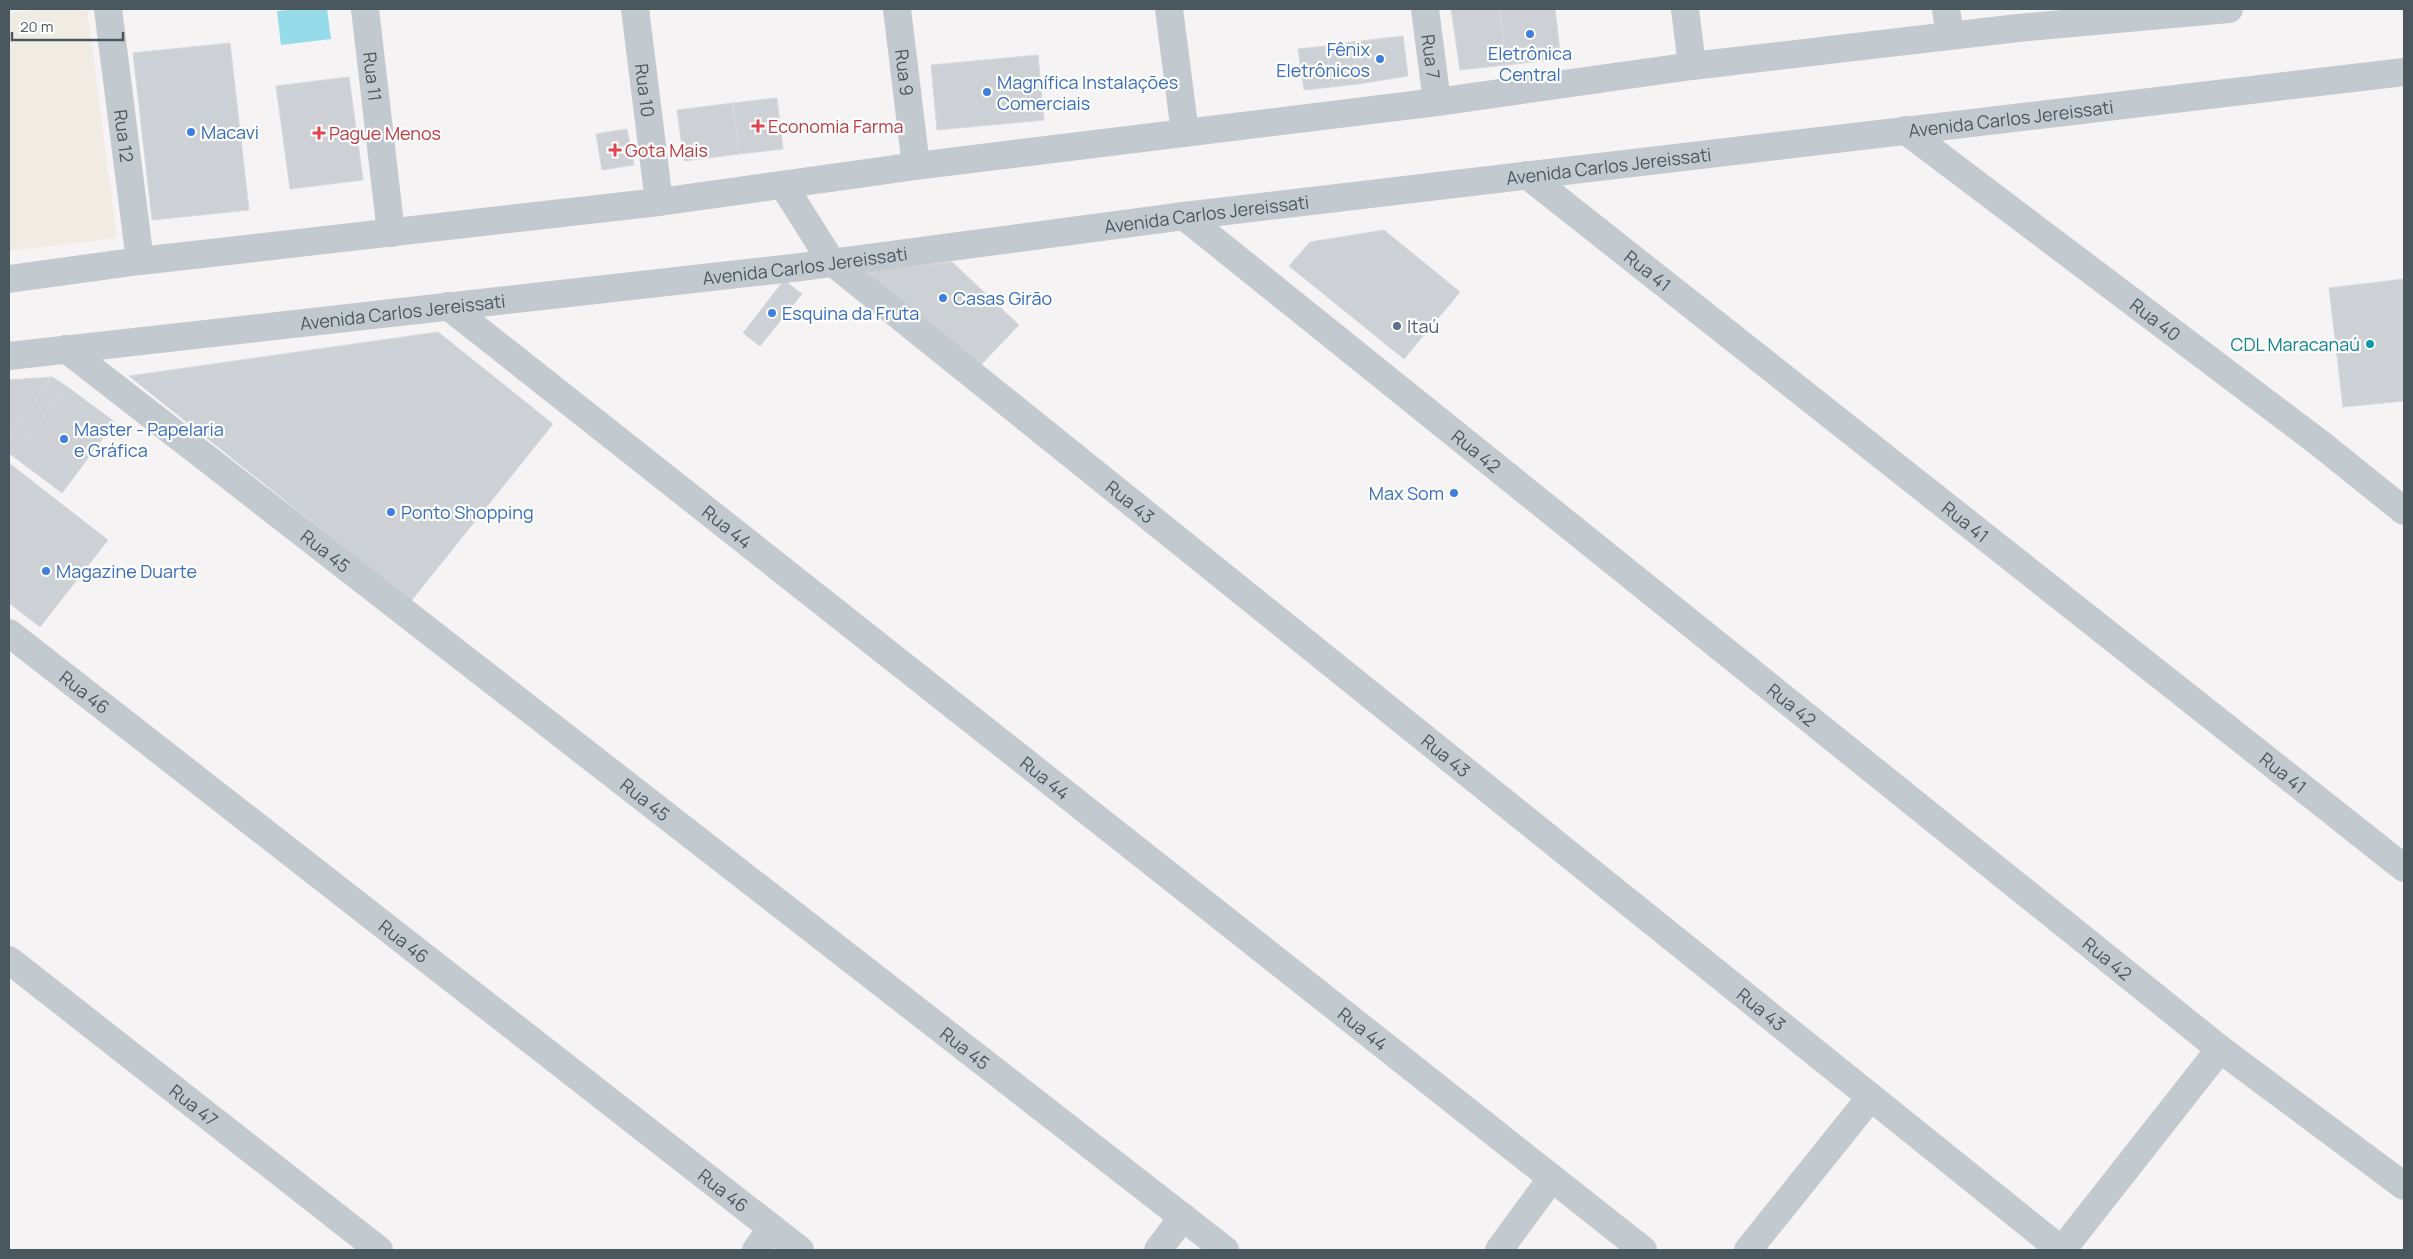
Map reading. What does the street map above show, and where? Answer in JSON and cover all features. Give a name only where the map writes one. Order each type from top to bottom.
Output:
[{"type":"street","name":"Rua 12","points":[[108,9],[140,261]]},
{"type":"street","name":"Rua 11","points":[[365,9],[391,233]]},
{"type":"street","name":"Rua 10","points":[[635,9],[659,202]]},
{"type":"street","name":"Rua 9","points":[[897,9],[916,166]]},
{"type":"street","points":[[1169,9],[1185,133]]},
{"type":"street","name":"Rua 7","points":[[1425,9],[1437,102]]},
{"type":"street","points":[[1685,9],[1692,66]]},
{"type":"street","points":[[1946,9],[1950,36]]},
{"type":"street","points":[[9,279],[140,261],[659,202],[916,166],[1437,102],[1692,66],[2018,28],[2218,9]]},
{"type":"street","name":"Avenida Carlos Jereissati","points":[[9,356],[831,262],[1184,216],[2404,72]]},
{"type":"street","name":"Rua 40","points":[[1905,130],[2322,445],[2404,511]]},
{"type":"street","name":"Rua 41","points":[[1527,175],[2404,868]]},
{"type":"street","name":"Rua 43","points":[[783,185],[831,262],[2061,1250]]},
{"type":"street","name":"Rua 42","points":[[1184,216],[2220,1049],[2404,1186]]},
{"type":"street","name":"Rua 44","points":[[448,306],[1643,1250]]},
{"type":"street","name":"Rua 45","points":[[66,349],[1226,1250]]},
{"type":"street","name":"Rua 46","points":[[9,633],[800,1250]]},
{"type":"street","name":"Rua 47","points":[[9,960],[379,1250]]},
{"type":"street","points":[[2061,1250],[2220,1049]]},
{"type":"street","points":[[1748,1250],[1870,1098]]},
{"type":"street","points":[[1498,1250],[1551,1179]]},
{"type":"street","points":[[1158,1250],[1184,1217]]},
{"type":"street","points":[[756,1250],[772,1228]]},
{"type":"sand","points":[[41,9],[87,9],[117,238],[9,251],[9,13]]},
{"type":"water","points":[[327,9],[331,39],[281,45],[277,11]]},
{"type":"building","points":[[1451,9],[1500,9],[1506,65],[1460,70]]},
{"type":"building","name":"Eletrônica Central","points":[[1500,9],[1555,9],[1561,59],[1506,65]]},
{"type":"building","name":"Fênix Eletrônicos","points":[[1403,36],[1408,76],[1358,84],[1352,42]]},
{"type":"building","points":[[1352,42],[1358,84],[1332,87],[1326,46]]},
{"type":"building","name":"Macavi","points":[[230,43],[249,210],[152,220],[133,53]]},
{"type":"building","points":[[1326,46],[1332,87],[1304,90],[1298,49]]},
{"type":"building","name":"Magnífica Instalações Comerciais","points":[[1038,55],[1044,120],[937,130],[931,65]]},
{"type":"building","name":"Pague Menos","points":[[349,77],[363,180],[290,189],[276,86]]},
{"type":"building","name":"Economia Farma","points":[[777,98],[783,149],[739,154],[733,103]]},
{"type":"building","points":[[733,103],[739,154],[684,161],[677,110]]},
{"type":"building","name":"Gota Mais","points":[[627,129],[634,165],[602,170],[596,134]]},
{"type":"building","name":"Itaú","points":[[1384,230],[1460,292],[1404,359],[1289,266],[1310,242]]},
{"type":"building","name":"Casas Girão","points":[[952,262],[1019,325],[975,371],[867,271]]},
{"type":"building","name":"CDL Maracanaú","points":[[2404,279],[2404,401],[2343,407],[2329,288]]},
{"type":"building","name":"Esquina da Fruta","points":[[784,280],[802,294],[760,346],[743,333]]},
{"type":"building","name":"Ponto Shopping","points":[[438,332],[553,424],[411,601],[129,376]]},
{"type":"building","points":[[52,377],[9,438],[9,380]]},
{"type":"building","points":[[52,377],[66,386],[14,457],[9,453],[9,438]]},
{"type":"building","name":"Master - Papelaria e Gráfica","points":[[66,386],[115,422],[62,493],[14,457]]},
{"type":"building","name":"Magazine Duarte","points":[[9,463],[108,540],[40,627],[9,603]]},
{"type":"place","name":"Eletrônica Central","points":[[1530,34]]},
{"type":"place","name":"Fênix Eletrônicos","points":[[1380,59]]},
{"type":"place","name":"Magnífica Instalações Comerciais","points":[[987,92]]},
{"type":"place","name":"Economia Farma","points":[[758,126]]},
{"type":"place","name":"Macavi","points":[[191,132]]},
{"type":"place","name":"Pague Menos","points":[[319,133]]},
{"type":"place","name":"Gota Mais","points":[[615,150]]},
{"type":"place","name":"Casas Girão","points":[[943,298]]},
{"type":"place","name":"Esquina da Fruta","points":[[772,313]]},
{"type":"place","name":"Itaú","points":[[1397,326]]},
{"type":"place","name":"CDL Maracanaú","points":[[2370,344]]},
{"type":"place","name":"Master - Papelaria e Gráfica","points":[[64,439]]},
{"type":"place","name":"Max Som","points":[[1454,493]]},
{"type":"place","name":"Ponto Shopping","points":[[391,512]]},
{"type":"place","name":"Magazine Duarte","points":[[46,571]]}]
